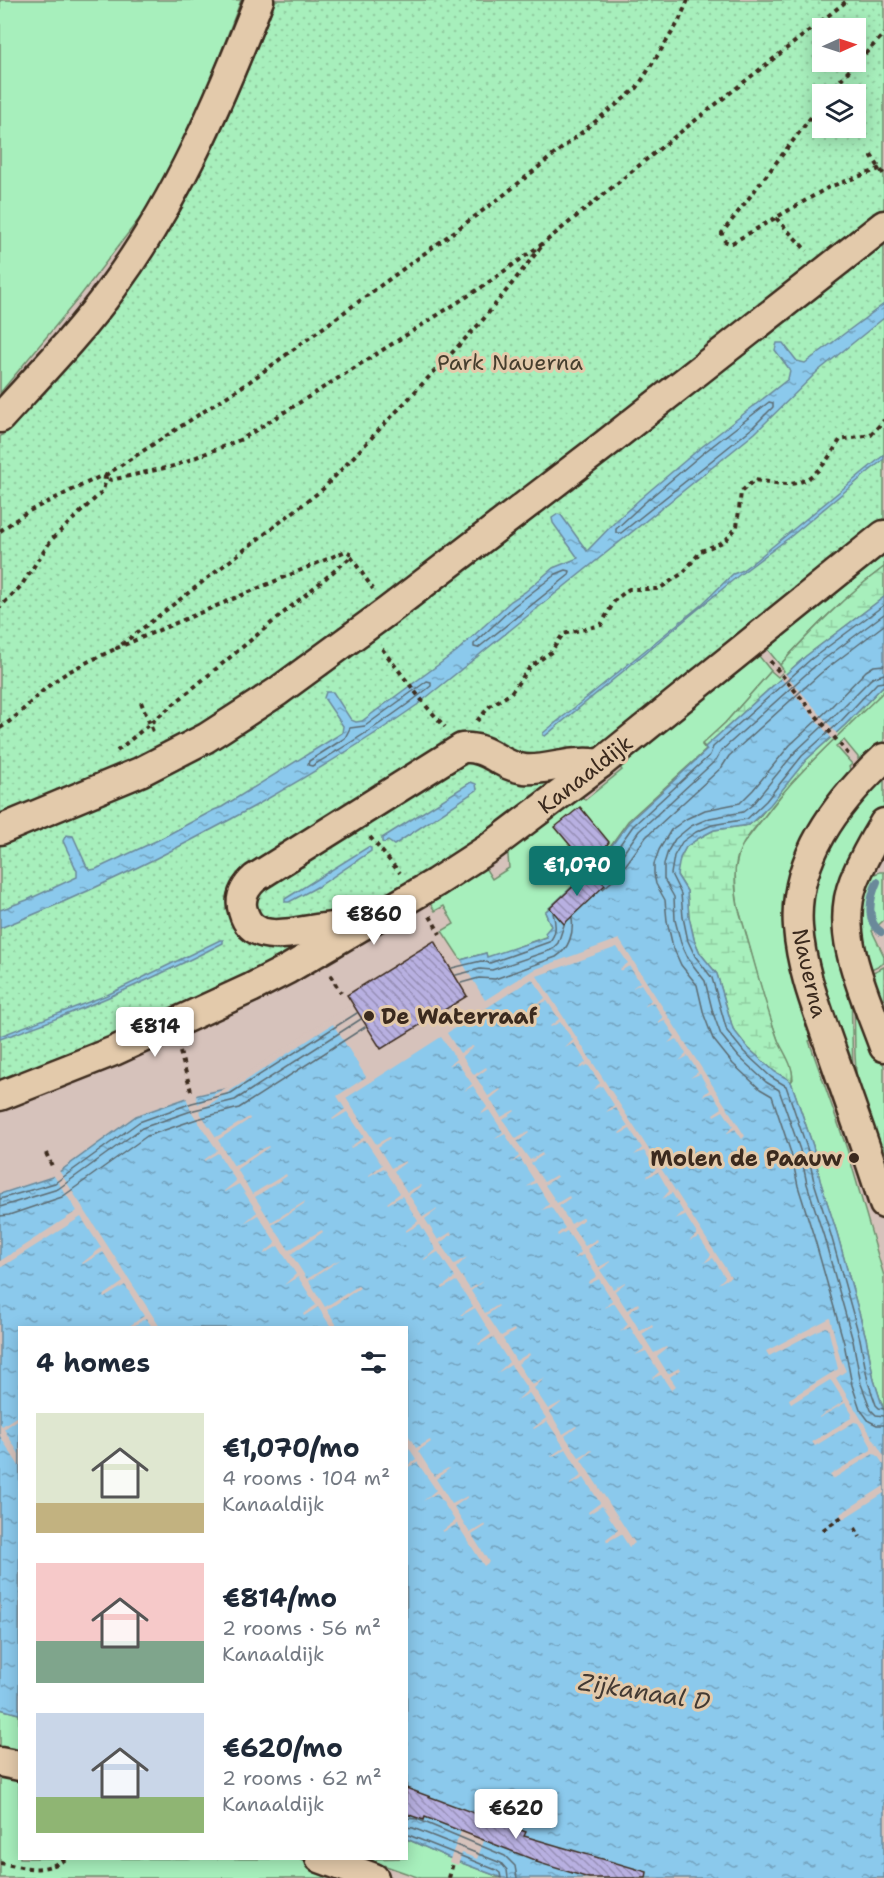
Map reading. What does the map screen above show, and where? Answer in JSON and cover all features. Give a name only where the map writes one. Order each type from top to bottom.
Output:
[{"type":"street","points":[[0,417],[86,322],[138,251],[161,214],[189,161],[259,0]]},
{"type":"street","points":[[0,830],[140,772],[206,738],[277,692],[389,610],[584,460],[884,225]]},
{"type":"street","name":"Kanaaldijk","points":[[0,1096],[114,1051],[288,969],[475,858],[600,764],[884,535]]},
{"type":"street","points":[[352,932],[337,927],[277,935],[257,930],[249,924],[244,915],[241,905],[243,895],[247,885],[255,878],[463,748],[485,751],[520,769],[539,769],[580,763],[600,764]]},
{"type":"street","name":"Nauerna","points":[[884,758],[848,795],[820,835],[802,880],[797,914],[799,940],[809,988],[884,1204]]},
{"type":"street","name":"Nauerna","points":[[884,823],[854,881],[848,906],[847,926],[854,965],[884,1047]]},
{"type":"street","points":[[0,1762],[18,1766]]},
{"type":"street","points":[[325,1860],[374,1878]]},
{"type":"path","points":[[0,607],[21,586],[52,539],[103,491],[106,475],[249,382],[500,198],[637,88],[678,23],[688,0]]},
{"type":"path","points":[[0,531],[27,512],[99,477],[111,480],[174,466],[242,439],[482,287],[545,242],[848,0]]},
{"type":"path","points":[[837,84],[884,34]]},
{"type":"path","points":[[812,116],[722,233],[722,237],[728,243],[732,243],[829,187],[882,168]]},
{"type":"path","points":[[871,155],[884,174]]},
{"type":"path","points":[[776,218],[802,245]]},
{"type":"path","points":[[117,648],[323,489],[482,321],[545,242]]},
{"type":"path","points":[[472,726],[490,706],[510,694],[530,667],[552,652],[563,634],[601,625],[615,600],[629,589],[658,590],[683,573],[701,550],[725,541],[737,527],[741,492],[754,480],[790,484],[813,476],[840,440],[871,435],[884,420]]},
{"type":"path","points":[[0,728],[16,718],[62,675],[117,648],[346,551],[350,553],[380,597]]},
{"type":"path","points":[[112,754],[351,557]]},
{"type":"path","points":[[374,645],[384,650],[427,707]]},
{"type":"path","points":[[763,652],[854,760]]},
{"type":"path","points":[[141,702],[150,724]]},
{"type":"path","points":[[354,815],[416,894]]},
{"type":"path","points":[[171,1025],[191,1091]]},
{"type":"path","points":[[46,1153],[52,1166]]},
{"type":"path","points":[[823,1530],[843,1516]]},
{"type":"path","points":[[855,1528],[860,1537]]},
{"type":"path","points":[[0,1863],[35,1870],[58,1865],[65,1860]]},
{"type":"path","points":[[449,1878],[453,1863]]},
{"type":"green space","points":[[0,0],[241,0],[196,118],[149,206],[77,300],[0,393]]},
{"type":"green space","name":"Park Nauerna","points":[[276,0],[884,0],[884,528],[522,815],[305,948],[0,1090],[0,437],[85,345],[143,270],[178,215],[210,155],[238,94]]},
{"type":"green space","points":[[884,544],[884,567],[830,613],[780,665],[767,649],[769,646]]},
{"type":"green space","points":[[884,567],[884,597],[806,656],[705,747],[702,744],[725,723],[771,671],[778,677],[784,671],[780,665],[805,639],[843,601]]},
{"type":"green space","points":[[759,656],[771,671],[725,723],[702,745],[706,750],[628,821],[598,863],[545,912],[551,926],[548,936],[487,958],[486,953],[461,960],[442,931],[454,924],[444,906],[435,911],[429,902],[484,866],[492,879],[509,868],[507,843],[576,790],[585,800],[622,770],[615,760],[754,657]]},
{"type":"green space","points":[[884,685],[884,691],[777,800],[746,840],[736,862],[735,885],[738,907],[772,1023],[791,1067],[791,1082],[775,1072],[748,1048],[733,1029],[717,974],[700,953],[694,939],[687,891],[677,875],[677,867],[686,847],[699,838],[714,830],[749,825],[760,816],[806,760],[845,725]]},
{"type":"green space","points":[[884,691],[884,741],[866,759],[861,757],[858,759],[844,740],[836,746],[852,764],[849,767],[851,773],[807,835],[814,1039],[809,1041],[847,1149],[884,1276],[884,1411],[837,1233],[820,1181],[813,1146],[791,1082],[792,1072],[767,1009],[738,907],[735,870],[740,848],[789,785]]},
{"type":"green space","points":[[884,775],[884,809],[857,862],[851,987],[853,1077],[824,995],[812,944],[810,910],[820,862],[842,824]]},
{"type":"green space","points":[[884,872],[884,920],[872,931],[884,956],[884,963],[867,971],[869,974],[884,967],[884,1026],[862,967],[854,921],[855,896],[858,886],[866,878]]},
{"type":"green space","points":[[854,991],[884,1066],[884,1168],[857,1090]]},
{"type":"green space","points":[[0,1709],[18,1714],[18,1760],[0,1755]]},
{"type":"green space","points":[[0,1768],[18,1773],[18,1860],[304,1860],[355,1878],[0,1878]]},
{"type":"green space","points":[[408,1839],[502,1878],[420,1878],[369,1860],[408,1860]]},
{"type":"water","points":[[884,304],[884,318],[818,371],[755,433],[417,705],[338,757],[224,823],[97,887],[0,928],[0,910],[77,877],[77,871],[63,841],[66,835],[73,836],[87,867],[91,870],[96,869],[222,807],[342,733],[343,726],[324,698],[326,692],[333,692],[351,720],[362,721],[457,651],[511,601],[553,568],[578,558],[553,523],[552,518],[558,514],[561,515],[587,551],[640,499],[788,379],[790,370],[775,350],[777,343],[783,343],[797,361],[805,363]]},
{"type":"water","points":[[884,455],[884,459],[790,537],[738,576],[545,736],[543,735],[701,605],[733,574],[756,560]]},
{"type":"water","name":"Zijkanaal D","points":[[884,597],[884,685],[845,725],[806,760],[770,805],[749,825],[714,830],[686,847],[680,858],[677,875],[687,891],[694,939],[700,953],[717,974],[733,1029],[748,1048],[775,1072],[791,1082],[813,1146],[820,1180],[837,1233],[884,1411],[884,1878],[502,1878],[408,1839],[408,1326],[18,1326],[18,1714],[0,1709],[0,1194],[52,1177],[136,1116],[190,1097],[229,1088],[315,1031],[461,960],[486,953],[487,957],[547,937],[545,933],[551,926],[545,912],[599,863],[629,822],[707,750],[705,747],[806,656]]},
{"type":"water","points":[[471,782],[476,784],[477,790],[394,845],[388,841],[382,842],[382,838]]},
{"type":"water","points":[[368,847],[371,851],[319,886],[285,902],[285,899]]},
{"type":"water","points":[[223,940],[223,943],[141,983],[0,1039],[0,1036],[107,995]]},
{"type":"pier","points":[[784,672],[838,735],[833,740],[779,676]]},
{"type":"pier","points":[[619,939],[745,1136],[742,1139],[735,1129],[726,1134],[733,1126],[723,1111],[714,1116],[713,1114],[722,1108],[712,1093],[702,1096],[709,1090],[700,1074],[690,1078],[698,1072],[688,1056],[679,1061],[686,1054],[677,1039],[668,1043],[675,1036],[665,1021],[655,1024],[663,1018],[653,1002],[644,1007],[651,1000],[641,984],[632,988],[640,982],[629,966],[621,971],[620,969],[628,963],[617,947],[537,976],[731,1277],[718,1284],[725,1277],[713,1258],[704,1263],[711,1255],[699,1237],[689,1241],[697,1234],[685,1215],[675,1219],[683,1212],[672,1193],[662,1199],[669,1191],[658,1172],[647,1176],[656,1169],[644,1151],[634,1155],[642,1148],[630,1129],[619,1133],[628,1126],[616,1108],[606,1112],[614,1105],[602,1086],[592,1090],[600,1083],[588,1065],[578,1069],[586,1062],[574,1043],[565,1048],[573,1040],[560,1022],[550,1026],[559,1019],[547,1001],[537,1005],[545,998],[532,979],[447,1033],[460,1053],[474,1047],[462,1056],[474,1075],[486,1067],[487,1069],[476,1077],[488,1096],[501,1090],[490,1099],[501,1117],[514,1110],[503,1120],[516,1139],[529,1133],[517,1142],[530,1160],[542,1153],[543,1155],[531,1163],[544,1182],[556,1175],[557,1177],[545,1185],[557,1203],[569,1196],[570,1198],[559,1206],[571,1224],[583,1217],[584,1219],[573,1228],[585,1246],[597,1239],[598,1241],[587,1249],[599,1267],[611,1262],[600,1270],[613,1289],[625,1282],[615,1291],[627,1310],[638,1303],[639,1305],[629,1313],[640,1331],[652,1325],[653,1327],[642,1334],[654,1353],[667,1348],[657,1356],[668,1374],[681,1369],[670,1377],[676,1386],[671,1390],[661,1375],[651,1379],[659,1372],[646,1351],[635,1355],[644,1349],[630,1327],[620,1332],[628,1324],[614,1303],[605,1308],[612,1300],[599,1279],[589,1284],[588,1282],[597,1276],[583,1255],[574,1259],[581,1252],[567,1231],[558,1236],[557,1234],[565,1228],[551,1207],[542,1210],[549,1204],[536,1183],[527,1187],[534,1180],[520,1158],[511,1163],[519,1156],[505,1134],[495,1139],[503,1132],[489,1110],[480,1115],[487,1107],[473,1086],[464,1091],[472,1084],[457,1062],[448,1066],[456,1059],[441,1037],[346,1098],[376,1144],[390,1138],[378,1147],[391,1168],[406,1162],[394,1171],[407,1192],[421,1186],[409,1195],[423,1217],[437,1210],[425,1219],[438,1240],[451,1232],[452,1234],[440,1243],[454,1264],[467,1257],[456,1268],[470,1289],[483,1281],[471,1291],[485,1313],[499,1306],[487,1315],[501,1336],[514,1329],[515,1331],[503,1339],[516,1361],[529,1353],[530,1355],[518,1364],[532,1385],[545,1378],[534,1388],[548,1409],[561,1402],[550,1412],[563,1434],[577,1427],[565,1436],[579,1457],[592,1451],[581,1460],[635,1543],[629,1547],[621,1534],[607,1542],[606,1539],[618,1530],[602,1506],[589,1514],[588,1512],[600,1503],[584,1478],[570,1485],[582,1475],[566,1449],[551,1456],[564,1447],[547,1421],[533,1428],[546,1418],[529,1393],[516,1401],[528,1390],[511,1365],[497,1373],[509,1362],[493,1337],[478,1344],[491,1334],[475,1308],[460,1315],[473,1306],[456,1281],[442,1289],[455,1277],[438,1252],[424,1260],[436,1250],[420,1224],[405,1231],[418,1221],[402,1196],[387,1203],[400,1193],[384,1168],[369,1176],[382,1165],[365,1140],[350,1147],[364,1137],[347,1112],[332,1119],[345,1109],[337,1096],[366,1077],[333,1024],[199,1111],[216,1137],[249,1117],[250,1119],[218,1140],[234,1166],[269,1147],[237,1169],[252,1194],[286,1174],[287,1176],[255,1197],[271,1222],[305,1203],[272,1225],[289,1250],[322,1230],[323,1232],[291,1254],[307,1279],[341,1259],[309,1281],[325,1307],[358,1286],[360,1288],[327,1310],[337,1326],[330,1326],[318,1307],[304,1316],[303,1314],[316,1305],[298,1277],[284,1285],[296,1274],[278,1246],[264,1254],[276,1243],[258,1215],[244,1223],[257,1212],[239,1184],[224,1192],[236,1181],[218,1153],[204,1161],[217,1150],[191,1111],[186,1097],[201,1091],[196,1095],[198,1104],[229,1086],[321,1024],[419,965],[459,957],[485,1000],[533,970]]},
{"type":"pier","points":[[58,1169],[159,1326],[151,1326],[146,1318],[129,1326],[144,1316],[125,1285],[104,1298],[103,1296],[123,1282],[103,1252],[82,1263],[101,1248],[81,1217],[0,1268],[0,1261],[77,1211],[52,1173]]},
{"type":"pier","points":[[830,1318],[846,1371],[836,1378],[884,1456],[884,1465],[877,1455],[873,1454],[833,1479],[830,1475],[871,1450],[871,1446],[858,1423],[854,1422],[815,1446],[812,1442],[851,1418],[852,1414],[845,1403],[819,1418],[844,1401],[830,1380],[791,1404],[789,1399],[838,1369],[828,1328],[825,1327],[769,1356],[766,1351]]},
{"type":"pier","points":[[18,1416],[18,1420],[4,1429],[18,1452],[18,1464],[0,1436],[0,1423],[2,1426]]},
{"type":"pier","points":[[408,1435],[416,1448],[430,1440],[431,1442],[418,1451],[434,1476],[449,1469],[436,1479],[452,1504],[468,1497],[454,1507],[470,1533],[485,1524],[486,1526],[472,1535],[489,1562],[484,1566],[457,1524],[442,1531],[455,1521],[437,1493],[423,1501],[436,1490],[417,1462],[408,1467],[416,1459],[408,1447]]},
{"type":"pier","points":[[884,1486],[884,1493],[843,1519],[840,1514]]},
{"type":"pier","points":[[461,1831],[484,1841],[477,1859],[462,1853],[458,1865],[449,1862]]},
{"type":"building","points":[[580,807],[609,842],[590,869],[555,827]]},
{"type":"building","points":[[591,870],[605,885],[564,924],[550,908]]},
{"type":"building","points":[[434,941],[467,996],[381,1049],[347,995]]},
{"type":"building","points":[[408,1789],[526,1832],[524,1836],[647,1872],[646,1878],[589,1878],[536,1862],[425,1817],[424,1820],[408,1815]]},
{"type":"waterway","points":[[877,882],[870,909],[873,922],[881,932]]},
{"type":"place","name":"De Waterraaf","points":[[369,1016]]},
{"type":"place","name":"Molen de Paauw","points":[[854,1158]]}]
